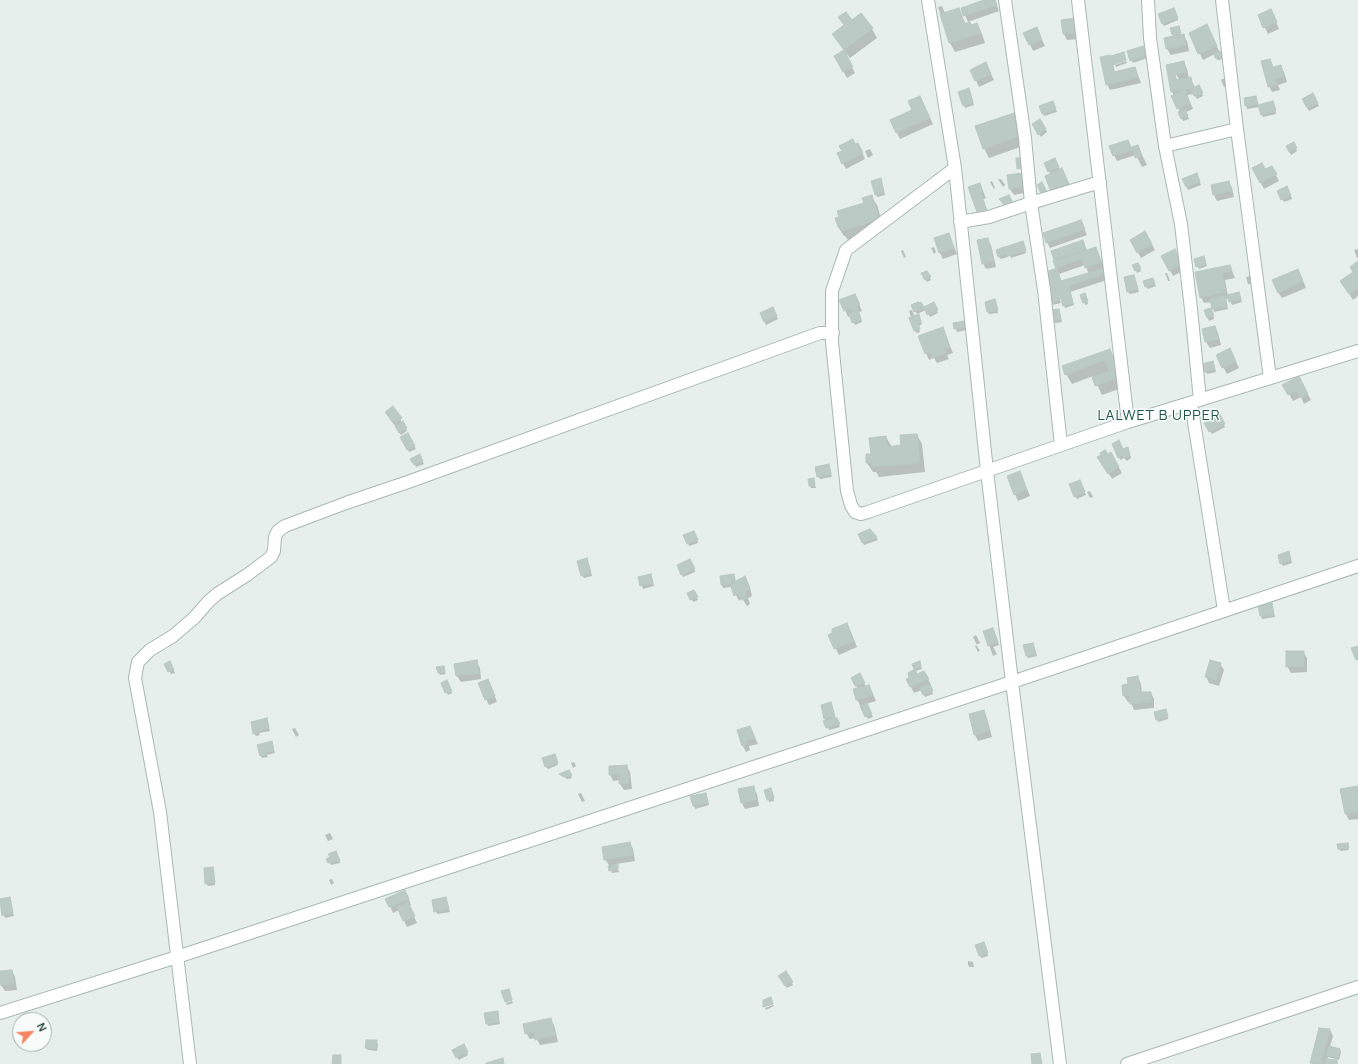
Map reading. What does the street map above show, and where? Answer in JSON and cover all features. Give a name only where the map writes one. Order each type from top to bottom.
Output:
[{"type":"street","points":[[928,0],[955,168],[986,471],[1060,1064]]},
{"type":"street","points":[[1005,0],[1024,138],[1031,203],[1044,290],[1061,445]]},
{"type":"street","points":[[1078,0],[1128,422]]},
{"type":"street","points":[[1148,0],[1150,38],[1165,146],[1181,224],[1191,309],[1195,401],[1224,610]]},
{"type":"street","points":[[1222,0],[1237,129],[1270,378]]},
{"type":"street","points":[[1165,146],[1237,129]]},
{"type":"street","points":[[955,168],[846,250],[832,291],[832,342],[847,491],[851,505],[855,512],[860,514],[868,512],[1128,422],[1358,351]]},
{"type":"street","points":[[960,222],[989,217],[1100,182]]},
{"type":"street","points":[[190,1064],[160,812],[135,678],[138,662],[150,650],[173,636],[194,618],[217,594],[272,557],[275,537],[278,531],[285,526],[820,333],[833,332]]},
{"type":"street","points":[[0,1013],[177,957],[1012,682],[1358,566]]},
{"type":"street","points":[[1127,1064],[1358,987]]},
{"type":"building","points":[[984,0],[995,0],[997,5],[963,16],[961,8]]},
{"type":"building","points":[[959,8],[964,24],[970,22],[971,25],[977,23],[981,33],[949,43],[940,14]]},
{"type":"building","points":[[1174,8],[1178,18],[1162,24],[1158,14]]},
{"type":"building","points":[[1271,9],[1277,22],[1263,28],[1258,15]]},
{"type":"building","points":[[846,12],[852,20],[861,13],[873,28],[844,50],[832,34],[844,25],[838,17]]},
{"type":"building","points":[[1075,18],[1076,33],[1063,34],[1061,20]]},
{"type":"building","points":[[1207,24],[1217,46],[1198,54],[1189,33]]},
{"type":"building","points":[[1179,26],[1181,33],[1172,35],[1170,28]]},
{"type":"building","points":[[1037,27],[1042,40],[1029,45],[1023,33]]},
{"type":"building","points":[[1184,34],[1186,45],[1166,49],[1164,38]]},
{"type":"building","points":[[1143,46],[1146,55],[1130,61],[1127,51]]},
{"type":"building","points":[[844,50],[853,67],[843,72],[834,56]]},
{"type":"building","points":[[1224,51],[1224,57],[1215,58],[1214,52]]},
{"type":"building","points":[[1124,52],[1126,60],[1113,65],[1111,56]]},
{"type":"building","points":[[1110,55],[1114,72],[1135,67],[1138,77],[1106,85],[1100,57]]},
{"type":"building","points":[[1270,59],[1273,67],[1281,65],[1284,76],[1275,79],[1277,84],[1268,87],[1261,61]]},
{"type":"building","points":[[1184,61],[1186,72],[1175,74],[1176,80],[1191,77],[1193,88],[1171,92],[1166,65]]},
{"type":"building","points":[[986,62],[991,74],[975,81],[970,70]]},
{"type":"building","points":[[1199,85],[1203,93],[1194,96],[1191,89]]},
{"type":"building","points":[[969,88],[973,102],[963,106],[958,92]]},
{"type":"building","points":[[1185,90],[1190,103],[1177,109],[1171,96]]},
{"type":"building","points":[[1313,93],[1318,103],[1307,108],[1302,99]]},
{"type":"building","points":[[920,96],[930,118],[896,133],[890,120],[912,110],[908,101]]},
{"type":"building","points":[[1256,96],[1258,104],[1245,106],[1244,98]]},
{"type":"building","points":[[1053,101],[1056,109],[1042,114],[1039,106]]},
{"type":"building","points":[[1273,101],[1276,111],[1261,115],[1258,105]]},
{"type":"building","points":[[1185,109],[1188,116],[1181,119],[1178,112]]},
{"type":"building","points":[[1014,113],[1022,135],[983,149],[975,126]]},
{"type":"building","points":[[1040,119],[1046,129],[1038,135],[1032,124]]},
{"type":"building","points":[[853,139],[855,144],[858,143],[863,153],[842,164],[837,153],[842,151],[839,146]]},
{"type":"building","points":[[1128,140],[1132,150],[1113,156],[1109,146]]},
{"type":"building","points":[[1294,142],[1297,148],[1289,152],[1286,146]]},
{"type":"building","points":[[1138,145],[1142,156],[1135,158],[1132,147]]},
{"type":"building","points":[[1016,158],[1021,158],[1022,168],[1017,169]]},
{"type":"building","points":[[1055,158],[1059,167],[1048,172],[1044,163]]},
{"type":"building","points":[[1262,163],[1265,169],[1272,166],[1277,174],[1260,183],[1252,168]]},
{"type":"building","points":[[1062,168],[1069,184],[1051,192],[1045,176]]},
{"type":"building","points":[[1023,173],[1025,186],[1009,189],[1007,175]]},
{"type":"building","points":[[1197,173],[1200,182],[1186,187],[1182,179]]},
{"type":"building","points":[[881,178],[884,192],[875,195],[871,181]]},
{"type":"building","points":[[1229,181],[1231,191],[1213,195],[1211,185]]},
{"type":"building","points":[[1042,182],[1047,192],[1042,195],[1037,185]]},
{"type":"building","points":[[980,183],[983,192],[981,193],[987,211],[978,215],[968,187]]},
{"type":"building","points":[[1287,186],[1291,196],[1281,200],[1277,191]]},
{"type":"building","points":[[872,195],[879,219],[842,231],[840,226],[838,227],[835,218],[839,217],[837,211],[864,203],[862,198]]},
{"type":"building","points":[[1009,195],[1013,203],[1005,206],[999,199]]},
{"type":"building","points":[[1081,220],[1085,229],[1046,243],[1043,233]]},
{"type":"building","points":[[1145,231],[1152,244],[1137,253],[1130,240]]},
{"type":"building","points":[[949,233],[954,248],[939,253],[934,238]]},
{"type":"building","points":[[988,238],[993,261],[982,264],[977,240]]},
{"type":"building","points":[[1083,240],[1086,249],[1054,260],[1051,251]]},
{"type":"building","points":[[1023,241],[1026,250],[1008,256],[1005,247]]},
{"type":"building","points":[[1004,247],[1007,254],[998,257],[996,250]]},
{"type":"building","points":[[1096,247],[1101,262],[1085,268],[1082,259],[1056,268],[1053,261]]},
{"type":"building","points":[[1175,249],[1182,264],[1169,271],[1161,256]]},
{"type":"building","points":[[1204,256],[1206,264],[1196,267],[1194,259]]},
{"type":"building","points":[[1358,261],[1358,288],[1349,294],[1340,281],[1353,272],[1350,267]]},
{"type":"building","points":[[1138,263],[1141,268],[1135,271],[1132,265]]},
{"type":"building","points":[[1230,265],[1232,271],[1222,273],[1226,292],[1200,298],[1195,272]]},
{"type":"building","points":[[1057,268],[1061,281],[1105,268],[1107,273],[1052,291],[1046,272]]},
{"type":"building","points":[[1298,269],[1303,281],[1278,293],[1272,280]]},
{"type":"building","points":[[927,271],[931,277],[925,280],[921,273]]},
{"type":"building","points":[[1134,275],[1138,289],[1127,292],[1124,277]]},
{"type":"building","points":[[1153,278],[1155,284],[1145,287],[1143,281]]},
{"type":"building","points":[[1069,286],[1073,303],[1063,306],[1058,289]]},
{"type":"building","points":[[1057,290],[1060,300],[1050,303],[1047,293]]},
{"type":"building","points":[[1239,292],[1241,299],[1229,302],[1227,295]]},
{"type":"building","points":[[1085,293],[1088,301],[1083,303],[1080,295]]},
{"type":"building","points":[[855,294],[860,305],[857,306],[858,309],[852,311],[851,308],[844,311],[839,300]]},
{"type":"building","points":[[1225,295],[1227,306],[1212,309],[1210,299]]},
{"type":"building","points":[[995,299],[998,310],[987,312],[985,302]]},
{"type":"building","points":[[921,302],[924,307],[914,312],[911,305]]},
{"type":"building","points":[[934,302],[938,310],[927,315],[924,307]]},
{"type":"building","points":[[773,307],[777,316],[764,322],[760,313]]},
{"type":"building","points":[[1211,308],[1214,316],[1207,318],[1204,310]]},
{"type":"building","points":[[1059,309],[1061,319],[1052,321],[1050,310]]},
{"type":"building","points":[[858,310],[861,319],[852,323],[849,314]]},
{"type":"building","points":[[919,314],[921,322],[918,323],[920,329],[914,331],[909,318]]},
{"type":"building","points":[[965,321],[966,327],[954,329],[953,323]]},
{"type":"building","points":[[1215,326],[1219,339],[1205,342],[1202,329]]},
{"type":"building","points":[[943,327],[950,347],[945,349],[946,353],[932,358],[930,352],[925,354],[918,336]]},
{"type":"building","points":[[1230,348],[1236,362],[1222,368],[1216,355]]},
{"type":"building","points":[[1110,349],[1120,377],[1095,386],[1092,377],[1109,371],[1105,360],[1065,375],[1062,366]]},
{"type":"building","points":[[1213,361],[1215,369],[1204,372],[1202,364]]},
{"type":"building","points":[[1299,376],[1308,394],[1300,398],[1296,391],[1288,395],[1282,385]]},
{"type":"building","points":[[393,406],[402,418],[394,424],[385,412]]},
{"type":"building","points":[[1220,414],[1225,424],[1209,432],[1204,423]]},
{"type":"building","points":[[403,421],[407,428],[399,433],[395,426]]},
{"type":"building","points":[[408,433],[415,446],[407,450],[400,437]]},
{"type":"building","points":[[917,434],[920,463],[872,467],[872,462],[866,463],[866,454],[871,454],[869,438],[886,436],[887,447],[901,445],[900,435]]},
{"type":"building","points":[[1119,440],[1123,449],[1128,447],[1130,455],[1124,458],[1122,455],[1118,458],[1112,444]]},
{"type":"building","points":[[1105,450],[1108,454],[1111,452],[1119,467],[1108,474],[1097,457]]},
{"type":"building","points":[[420,454],[423,461],[414,465],[410,459]]},
{"type":"building","points":[[829,464],[831,474],[817,477],[815,467]]},
{"type":"building","points":[[1020,471],[1027,490],[1014,495],[1007,476]]},
{"type":"building","points":[[814,478],[815,485],[809,486],[808,479]]},
{"type":"building","points":[[1080,480],[1085,492],[1074,497],[1069,484]]},
{"type":"building","points":[[870,529],[877,537],[862,543],[858,534]]},
{"type":"building","points":[[694,531],[698,540],[687,544],[683,535]]},
{"type":"building","points":[[1289,551],[1291,560],[1280,564],[1278,555]]},
{"type":"building","points":[[587,558],[591,573],[581,576],[577,561]]},
{"type":"building","points":[[690,559],[695,569],[681,575],[677,565]]},
{"type":"building","points":[[651,574],[653,583],[640,586],[638,577]]},
{"type":"building","points":[[734,574],[735,580],[731,580],[732,584],[721,585],[720,576]]},
{"type":"building","points":[[745,576],[750,589],[745,592],[747,598],[742,600],[738,593],[734,596],[731,586],[734,582]]},
{"type":"building","points":[[694,590],[698,597],[690,600],[687,593]]},
{"type":"building","points":[[1272,603],[1274,615],[1260,616],[1258,604]]},
{"type":"building","points":[[847,623],[854,641],[834,649],[828,635],[832,633],[832,629]]},
{"type":"building","points":[[993,628],[998,642],[988,646],[983,631]]},
{"type":"building","points":[[1033,643],[1036,654],[1026,656],[1023,645]]},
{"type":"building","points":[[1358,646],[1358,659],[1356,660],[1351,648]]},
{"type":"building","points":[[1286,651],[1304,651],[1304,666],[1286,667]]},
{"type":"building","points":[[477,660],[479,673],[456,676],[454,664]]},
{"type":"building","points":[[1210,660],[1221,663],[1216,680],[1205,677]]},
{"type":"building","points":[[170,661],[174,670],[168,672],[164,664]]},
{"type":"building","points":[[920,661],[921,667],[914,669],[912,664]]},
{"type":"building","points":[[444,666],[445,672],[438,673],[436,667]]},
{"type":"building","points":[[915,669],[917,674],[924,671],[929,679],[910,687],[906,679],[909,678],[908,673]]},
{"type":"building","points":[[860,673],[865,683],[855,686],[851,678]]},
{"type":"building","points":[[1138,676],[1140,692],[1151,692],[1151,702],[1130,704],[1129,695],[1123,696],[1122,685],[1128,684],[1127,678]]},
{"type":"building","points":[[488,679],[495,696],[485,700],[478,683]]},
{"type":"building","points":[[447,680],[452,691],[445,693],[441,683]]},
{"type":"building","points":[[930,684],[933,691],[923,695],[920,688]]},
{"type":"building","points":[[869,685],[873,695],[856,700],[853,689]]},
{"type":"building","points":[[831,702],[835,717],[824,719],[821,705]]},
{"type":"building","points":[[867,703],[872,714],[865,717],[860,706]]},
{"type":"building","points":[[1166,709],[1168,717],[1156,720],[1154,712]]},
{"type":"building","points":[[984,710],[989,731],[974,735],[969,714]]},
{"type":"building","points":[[267,718],[269,728],[253,734],[251,722]]},
{"type":"building","points":[[837,718],[840,724],[826,728],[823,721]]},
{"type":"building","points":[[750,726],[755,738],[747,740],[747,744],[742,746],[737,730]]},
{"type":"building","points":[[272,741],[274,751],[266,752],[267,754],[260,756],[257,745]]},
{"type":"building","points":[[555,754],[558,763],[545,767],[542,758]]},
{"type":"building","points":[[627,765],[629,783],[619,784],[619,774],[609,775],[609,766]]},
{"type":"building","points":[[569,770],[572,775],[570,776],[564,777],[559,774]]},
{"type":"building","points":[[754,786],[756,800],[741,803],[738,789]]},
{"type":"building","points":[[1358,786],[1358,812],[1345,814],[1340,789]]},
{"type":"building","points":[[771,788],[774,798],[767,800],[764,790]]},
{"type":"building","points":[[706,793],[708,803],[693,806],[690,796]]},
{"type":"building","points":[[630,842],[633,855],[604,860],[602,847]]},
{"type":"building","points":[[1348,843],[1349,848],[1338,849],[1337,844]]},
{"type":"building","points":[[336,851],[340,861],[328,863],[326,859],[330,857],[328,854]]},
{"type":"building","points":[[618,864],[618,869],[609,871],[608,866]]},
{"type":"building","points":[[213,867],[215,882],[205,884],[204,868]]},
{"type":"building","points":[[405,890],[409,899],[389,907],[385,899]]},
{"type":"building","points":[[10,897],[13,913],[2,916],[0,899]]},
{"type":"building","points":[[446,897],[449,909],[434,912],[432,900]]},
{"type":"building","points":[[408,902],[415,916],[403,921],[397,907]]},
{"type":"building","points":[[984,942],[988,953],[979,956],[975,945]]},
{"type":"building","points":[[12,970],[14,984],[0,985],[0,971]]},
{"type":"building","points":[[786,971],[793,982],[785,986],[778,976]]},
{"type":"building","points":[[509,989],[512,1000],[505,1002],[501,991]]},
{"type":"building","points":[[771,997],[773,1004],[763,1007],[763,1000]]},
{"type":"building","points":[[498,1011],[499,1022],[486,1024],[484,1013]]},
{"type":"building","points":[[551,1018],[555,1035],[535,1040],[534,1032],[525,1034],[523,1024]]},
{"type":"building","points":[[1319,1028],[1330,1029],[1321,1064],[1310,1063]]},
{"type":"building","points":[[366,1040],[377,1040],[376,1049],[365,1048]]},
{"type":"building","points":[[464,1044],[468,1052],[456,1058],[452,1050]]},
{"type":"building","points":[[1329,1046],[1340,1049],[1338,1058],[1326,1055]]},
{"type":"building","points":[[1040,1053],[1042,1064],[1032,1064],[1031,1054]]},
{"type":"building","points":[[333,1055],[341,1055],[341,1064],[332,1064]]},
{"type":"building","points":[[503,1058],[504,1064],[486,1064],[486,1063]]},
{"type":"building","points":[[1325,1059],[1337,1060],[1337,1064],[1325,1064]]},
{"type":"district","name":"LALWET B UPPER","points":[[1159,416]]}]
